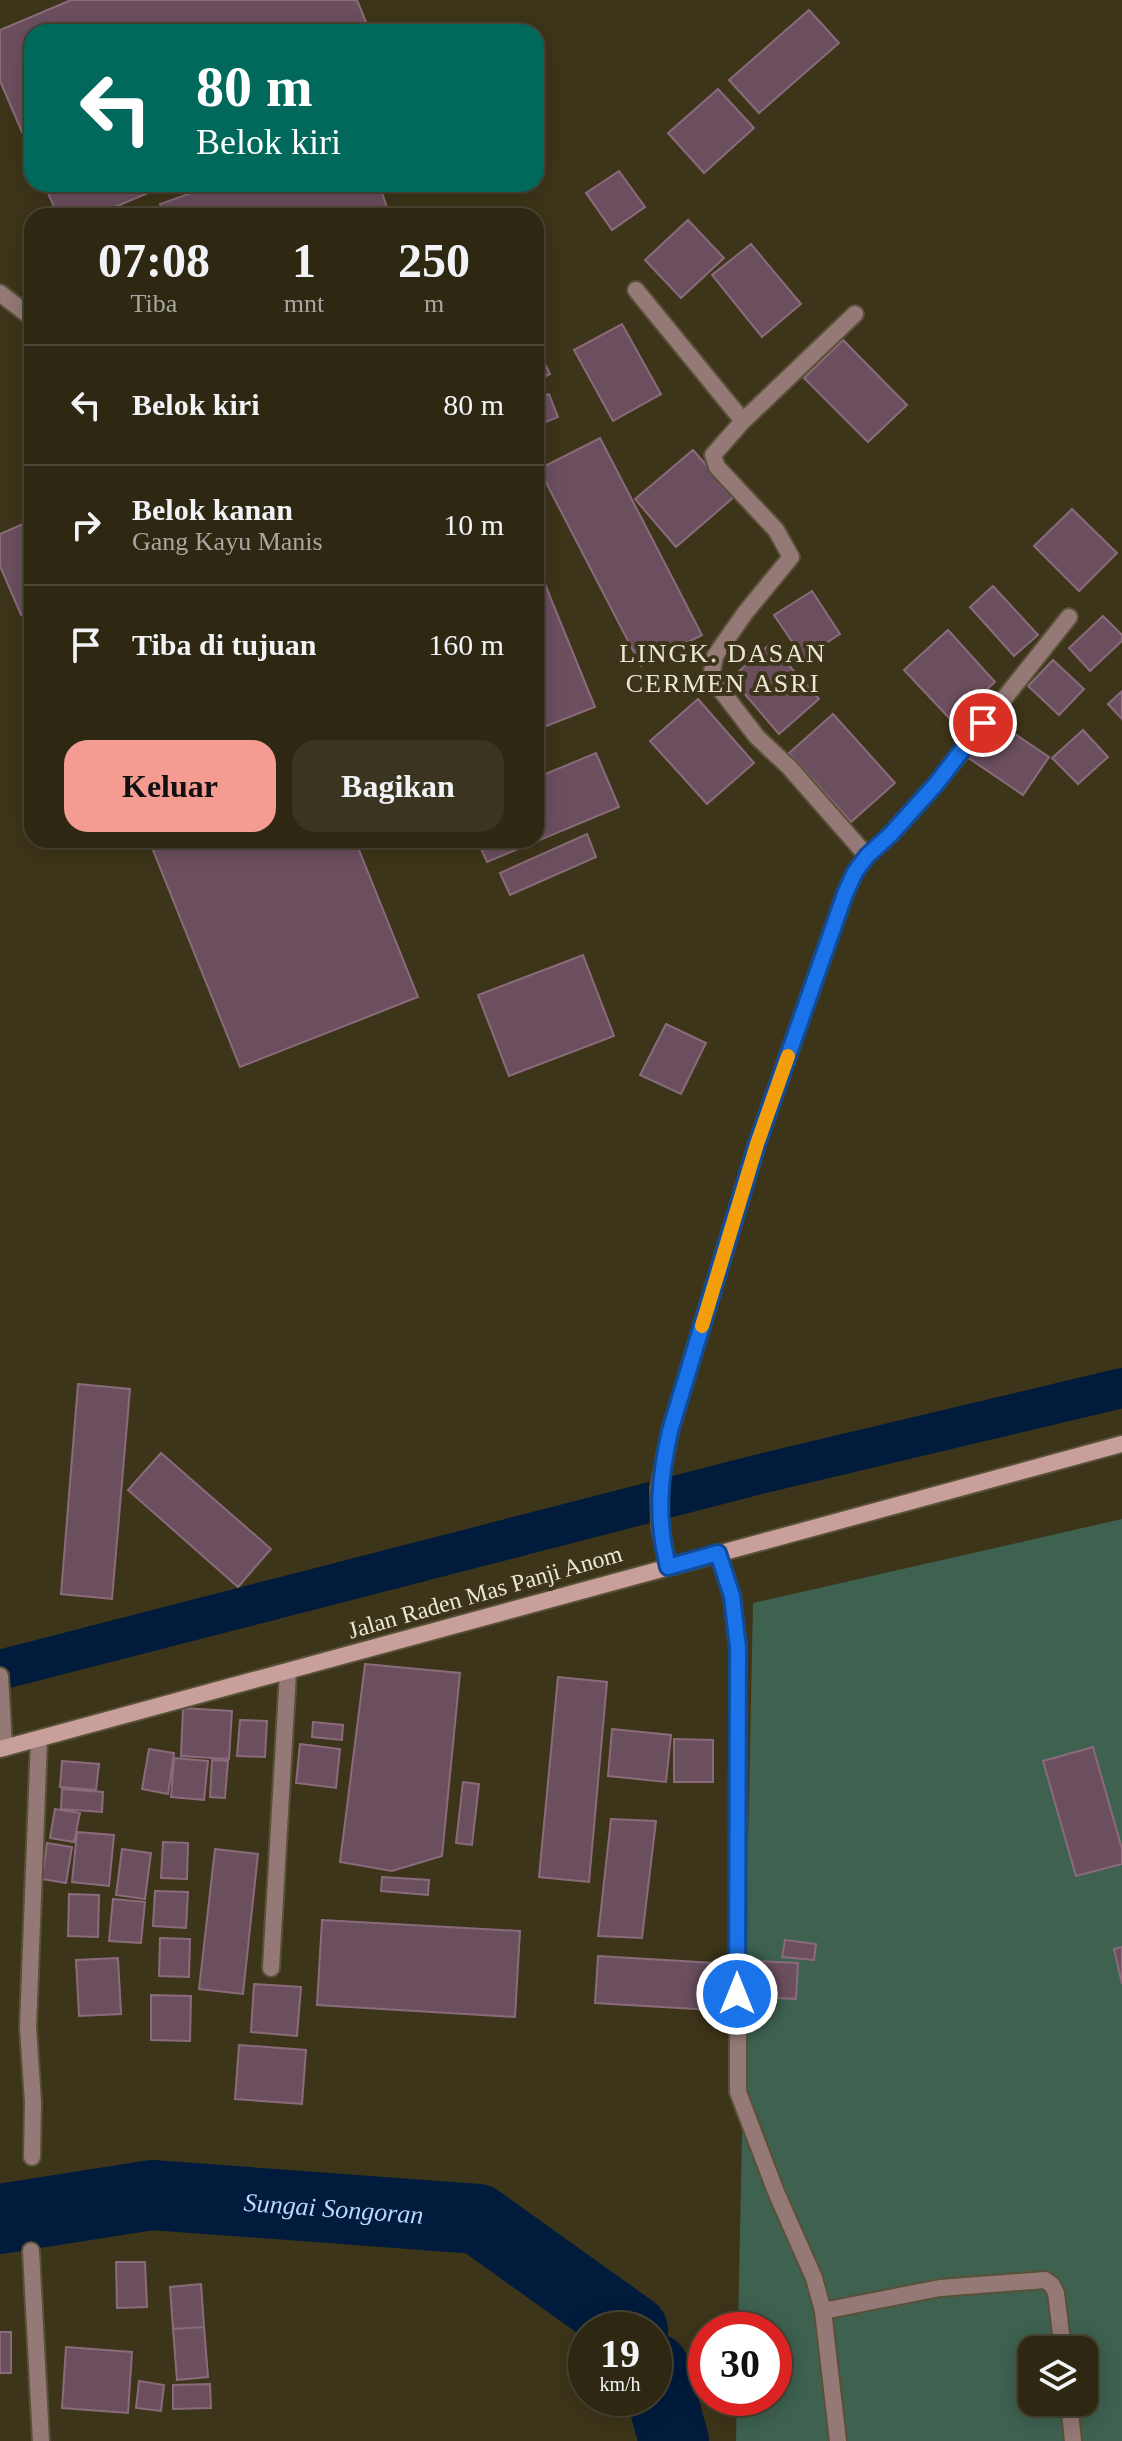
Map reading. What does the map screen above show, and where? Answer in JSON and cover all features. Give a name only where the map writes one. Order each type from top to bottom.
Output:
[{"type":"street","points":[[636,290],[743,421]]},
{"type":"street","points":[[0,293],[24,312]]},
{"type":"street","points":[[855,314],[743,421],[713,455],[714,461],[776,530],[791,557],[715,656],[712,672],[717,685],[757,737],[789,767],[867,856]]},
{"type":"street","points":[[668,1567],[660,1527],[659,1488],[670,1431],[757,1144],[845,894],[867,856],[936,784],[1069,617]]},
{"type":"street","name":"Jalan Raden Mas Panji Anom","points":[[2,1749],[1122,1444]]},
{"type":"street","points":[[718,1553],[732,1596],[738,1648],[738,2092],[776,2192],[814,2278],[823,2311],[838,2441]]},
{"type":"street","points":[[271,1968],[288,1672]]},
{"type":"street","points":[[0,1676],[2,1749]]},
{"type":"street","points":[[32,2157],[33,2102],[28,2027],[39,1739]]},
{"type":"street","points":[[31,2251],[41,2441]]},
{"type":"street","points":[[823,2311],[940,2288],[1045,2280],[1056,2293],[1061,2336]]},
{"type":"street","points":[[1070,2416],[1073,2441]]},
{"type":"green space","points":[[1122,1519],[1122,2441],[736,2441],[737,2416],[792,2416],[792,2312],[738,2312],[753,1603]]},
{"type":"building","points":[[71,0],[357,0],[367,24],[24,24],[24,136],[0,81],[0,30]]},
{"type":"building","points":[[809,10],[839,43],[759,113],[729,80]]},
{"type":"building","points":[[718,89],[754,128],[704,173],[668,133]]},
{"type":"building","points":[[619,171],[645,207],[612,230],[586,193]]},
{"type":"building","points":[[48,192],[150,192],[113,208],[54,208]]},
{"type":"building","points":[[194,192],[382,192],[387,208],[161,208],[160,204]]},
{"type":"building","points":[[688,220],[724,258],[681,298],[645,260]]},
{"type":"building","points":[[751,244],[801,304],[762,337],[712,275]]},
{"type":"building","points":[[622,324],[661,394],[613,421],[574,350]]},
{"type":"building","points":[[843,340],[907,405],[868,442],[804,378]]},
{"type":"building","points":[[544,362],[550,374],[544,377]]},
{"type":"building","points":[[549,394],[558,417],[544,423],[544,396]]},
{"type":"building","points":[[600,438],[702,635],[641,666],[544,479],[544,466]]},
{"type":"building","points":[[693,450],[734,497],[676,547],[635,499]]},
{"type":"building","points":[[1072,509],[1117,553],[1079,591],[1034,546]]},
{"type":"building","points":[[24,524],[24,614],[21,615],[0,566],[0,534]]},
{"type":"building","points":[[544,582],[595,707],[544,727]]},
{"type":"building","points":[[993,586],[1038,635],[1014,656],[970,607]]},
{"type":"building","points":[[812,591],[840,634],[803,658],[774,615]]},
{"type":"building","points":[[1103,616],[1122,635],[1122,641],[1090,671],[1069,648]]},
{"type":"building","points":[[948,630],[995,682],[952,721],[904,670]]},
{"type":"building","points":[[770,644],[819,699],[779,734],[731,678]]},
{"type":"building","points":[[1053,660],[1084,689],[1059,715],[1028,686]]},
{"type":"building","points":[[1122,691],[1122,719],[1108,704]]},
{"type":"building","points":[[698,699],[754,763],[707,804],[650,741]]},
{"type":"building","points":[[833,714],[895,783],[851,822],[789,753]]},
{"type":"building","points":[[990,717],[1049,757],[1023,795],[964,755]]},
{"type":"building","points":[[1083,730],[1108,757],[1078,784],[1052,758]]},
{"type":"building","points":[[596,753],[619,807],[544,838],[544,775]]},
{"type":"building","points":[[587,834],[596,857],[510,895],[500,873]]},
{"type":"building","points":[[152,848],[358,848],[418,997],[240,1067]]},
{"type":"building","points":[[481,848],[521,848],[487,862]]},
{"type":"building","points":[[583,955],[614,1036],[509,1076],[478,995]]},
{"type":"building","points":[[666,1024],[706,1043],[681,1094],[640,1075]]},
{"type":"building","points":[[78,1384],[130,1389],[112,1599],[61,1594]]},
{"type":"building","points":[[161,1453],[271,1549],[238,1587],[128,1490]]},
{"type":"building","points":[[365,1664],[460,1673],[442,1856],[392,1871],[340,1862]]},
{"type":"building","points":[[558,1677],[607,1682],[589,1882],[539,1877]]},
{"type":"building","points":[[183,1708],[232,1711],[229,1759],[181,1756]]},
{"type":"building","points":[[240,1720],[267,1721],[265,1757],[237,1756]]},
{"type":"building","points":[[313,1722],[343,1725],[342,1740],[312,1737]]},
{"type":"building","points":[[612,1729],[671,1735],[666,1782],[608,1776]]},
{"type":"building","points":[[674,1739],[713,1740],[713,1782],[674,1782]]},
{"type":"building","points":[[300,1744],[340,1749],[336,1788],[296,1783]]},
{"type":"building","points":[[1093,1747],[1122,1849],[1122,1864],[1076,1876],[1043,1761]]},
{"type":"building","points":[[149,1749],[174,1753],[168,1794],[142,1789]]},
{"type":"building","points":[[174,1758],[208,1761],[204,1800],[171,1797]]},
{"type":"building","points":[[212,1760],[228,1761],[225,1798],[210,1797]]},
{"type":"building","points":[[62,1761],[99,1764],[96,1790],[60,1787]]},
{"type":"building","points":[[463,1782],[479,1784],[472,1845],[456,1843]]},
{"type":"building","points":[[62,1789],[103,1792],[102,1812],[61,1809]]},
{"type":"building","points":[[55,1809],[80,1813],[74,1842],[50,1838]]},
{"type":"building","points":[[611,1819],[656,1821],[642,1938],[598,1936]]},
{"type":"building","points":[[77,1832],[114,1835],[109,1886],[72,1882]]},
{"type":"building","points":[[163,1842],[188,1843],[187,1879],[161,1878]]},
{"type":"building","points":[[47,1843],[72,1847],[66,1883],[42,1879]]},
{"type":"building","points":[[122,1849],[151,1853],[145,1899],[116,1895]]},
{"type":"building","points":[[215,1849],[258,1854],[243,1994],[199,1989]]},
{"type":"building","points":[[382,1877],[429,1880],[428,1895],[381,1891]]},
{"type":"building","points":[[155,1891],[188,1892],[186,1928],[153,1926]]},
{"type":"building","points":[[69,1894],[99,1895],[98,1937],[68,1936]]},
{"type":"building","points":[[113,1899],[145,1902],[141,1943],[109,1941]]},
{"type":"building","points":[[322,1920],[520,1931],[515,2017],[317,2005]]},
{"type":"building","points":[[160,1938],[190,1939],[189,1977],[159,1976]]},
{"type":"building","points":[[785,1940],[816,1944],[814,1960],[782,1957]]},
{"type":"building","points":[[1122,1947],[1122,1984],[1114,1949]]},
{"type":"building","points":[[598,1956],[715,1963],[712,2010],[595,2003]]},
{"type":"building","points":[[118,1958],[121,2014],[79,2016],[76,1960]]},
{"type":"building","points":[[758,1961],[798,1963],[796,1999],[756,1997]]},
{"type":"building","points":[[254,1984],[301,1987],[297,2036],[251,2032]]},
{"type":"building","points":[[151,1995],[191,1996],[190,2041],[151,2040]]},
{"type":"building","points":[[239,2045],[306,2050],[302,2104],[235,2099]]},
{"type":"building","points":[[116,2262],[145,2262],[147,2307],[117,2308]]},
{"type":"building","points":[[201,2284],[204,2327],[173,2329],[170,2287]]},
{"type":"building","points":[[204,2327],[208,2377],[177,2380],[173,2329]]},
{"type":"building","points":[[0,2332],[11,2332],[11,2373],[0,2373]]},
{"type":"building","points":[[66,2347],[132,2352],[128,2413],[62,2408]]},
{"type":"building","points":[[139,2381],[164,2385],[161,2411],[136,2408]]},
{"type":"building","points":[[210,2384],[211,2408],[173,2409],[173,2385]]},
{"type":"waterway","points":[[0,1670],[760,1474],[1122,1388]]},
{"type":"waterway","name":"Sungai Songoran","points":[[0,2219],[152,2195],[478,2219],[608,2312]]},
{"type":"waterway","name":"Sungai Songoran","points":[[667,2416],[674,2441]]},
{"type":"slow traffic","points":[[702,1326],[757,1144],[788,1056]]},
{"type":"district","name":"LINGK. DASAN CERMEN ASRI","points":[[723,668]]},
{"type":"route","points":[[737,1994],[738,1648],[732,1596],[718,1553],[668,1567],[660,1527],[661,1469],[757,1144],[845,894],[867,856],[936,784],[983,723]]}]
